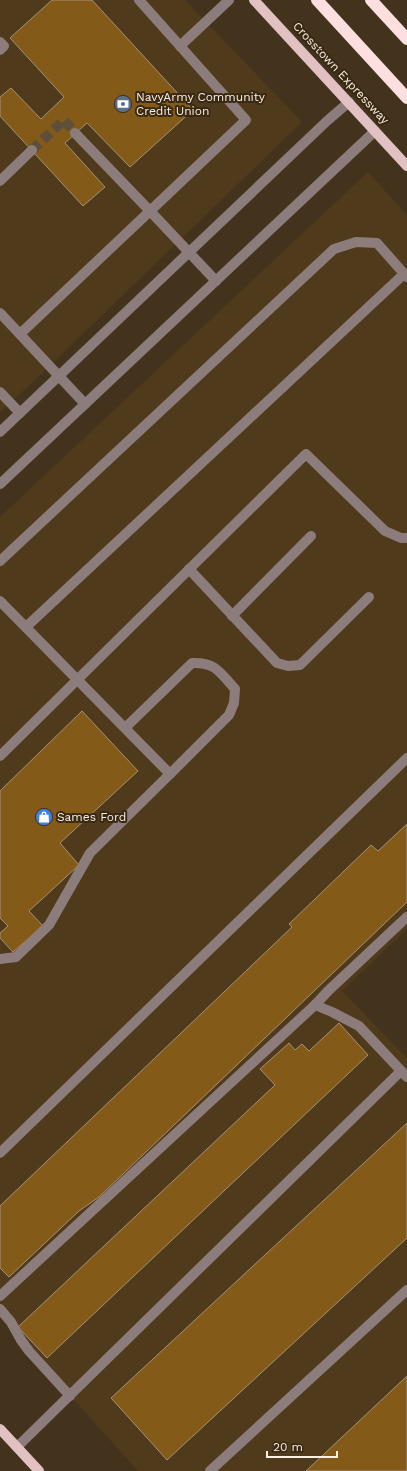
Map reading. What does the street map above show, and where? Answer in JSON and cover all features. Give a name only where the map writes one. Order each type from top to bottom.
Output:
[{"type":"highway","points":[[317,0],[407,98]]},
{"type":"highway","points":[[372,0],[407,39]]},
{"type":"main road","name":"Crosstown Expressway","points":[[254,0],[407,166]]},
{"type":"main road","points":[[0,1429],[39,1471]]},
{"type":"street","points":[[20,334],[246,120],[139,0]]},
{"type":"street","points":[[180,46],[228,0]]},
{"type":"street","points":[[0,42],[4,46],[0,50]]},
{"type":"street","points":[[0,432],[349,102]]},
{"type":"street","points":[[0,484],[375,131]]},
{"type":"street","points":[[75,133],[216,281]]},
{"type":"street","points":[[0,180],[32,150]]},
{"type":"street","points":[[0,561],[334,248],[356,242],[376,243],[406,276],[26,627]]},
{"type":"street","points":[[0,313],[85,404]]},
{"type":"street","points":[[0,392],[20,413]]},
{"type":"street","points":[[1,754],[306,454],[385,531],[401,538],[407,538]]},
{"type":"street","points":[[232,616],[311,536]]},
{"type":"street","points":[[189,570],[276,663],[288,666],[300,665],[369,597]]},
{"type":"street","points":[[0,601],[170,774]]},
{"type":"street","points":[[0,959],[16,957],[49,926],[90,853],[229,715],[234,703],[235,689],[213,666],[203,663],[192,663],[125,728]]},
{"type":"street","points":[[0,1153],[407,758]]},
{"type":"street","points":[[0,1296],[315,1006],[328,991],[407,917]]},
{"type":"street","points":[[17,1447],[404,1074],[360,1026],[332,1012],[315,1006]]},
{"type":"street","points":[[210,1471],[407,1290]]},
{"type":"street","points":[[0,1309],[11,1322],[29,1351],[70,1396]]},
{"type":"shaded area","points":[[0,0],[185,0],[302,122],[0,412]]},
{"type":"shaded area","points":[[368,172],[407,215],[407,929],[342,991],[407,1058],[407,1471],[138,1471],[0,1318],[0,517]]},
{"type":"building","name":"NavyArmy Community Credit Union","points":[[52,0],[92,0],[193,110],[130,167],[87,123],[65,143],[105,187],[83,206],[0,116],[0,97],[11,88],[41,119],[64,97],[10,38]]},
{"type":"building","name":"Sames Ford","points":[[82,711],[138,771],[60,843],[79,865],[29,911],[43,926],[13,952],[0,938],[0,933],[8,926],[0,918],[0,791]]},
{"type":"building","points":[[407,824],[407,902],[99,1197],[79,1211],[9,1277],[0,1268],[0,1206],[292,927],[289,924],[371,845],[378,851]]},
{"type":"building","points":[[339,1023],[368,1055],[47,1358],[18,1327],[275,1085],[260,1069],[289,1043],[295,1050],[302,1044],[309,1051]]},
{"type":"building","points":[[407,1123],[407,1238],[167,1460],[111,1398]]},
{"type":"building","points":[[407,1376],[407,1471],[306,1471]]},
{"type":"tunnel","points":[[32,150],[64,120],[75,133]]},
{"type":"place","name":"NavyArmy Community Credit Union","points":[[123,104]]},
{"type":"place","name":"Sames Ford","points":[[44,817]]}]
